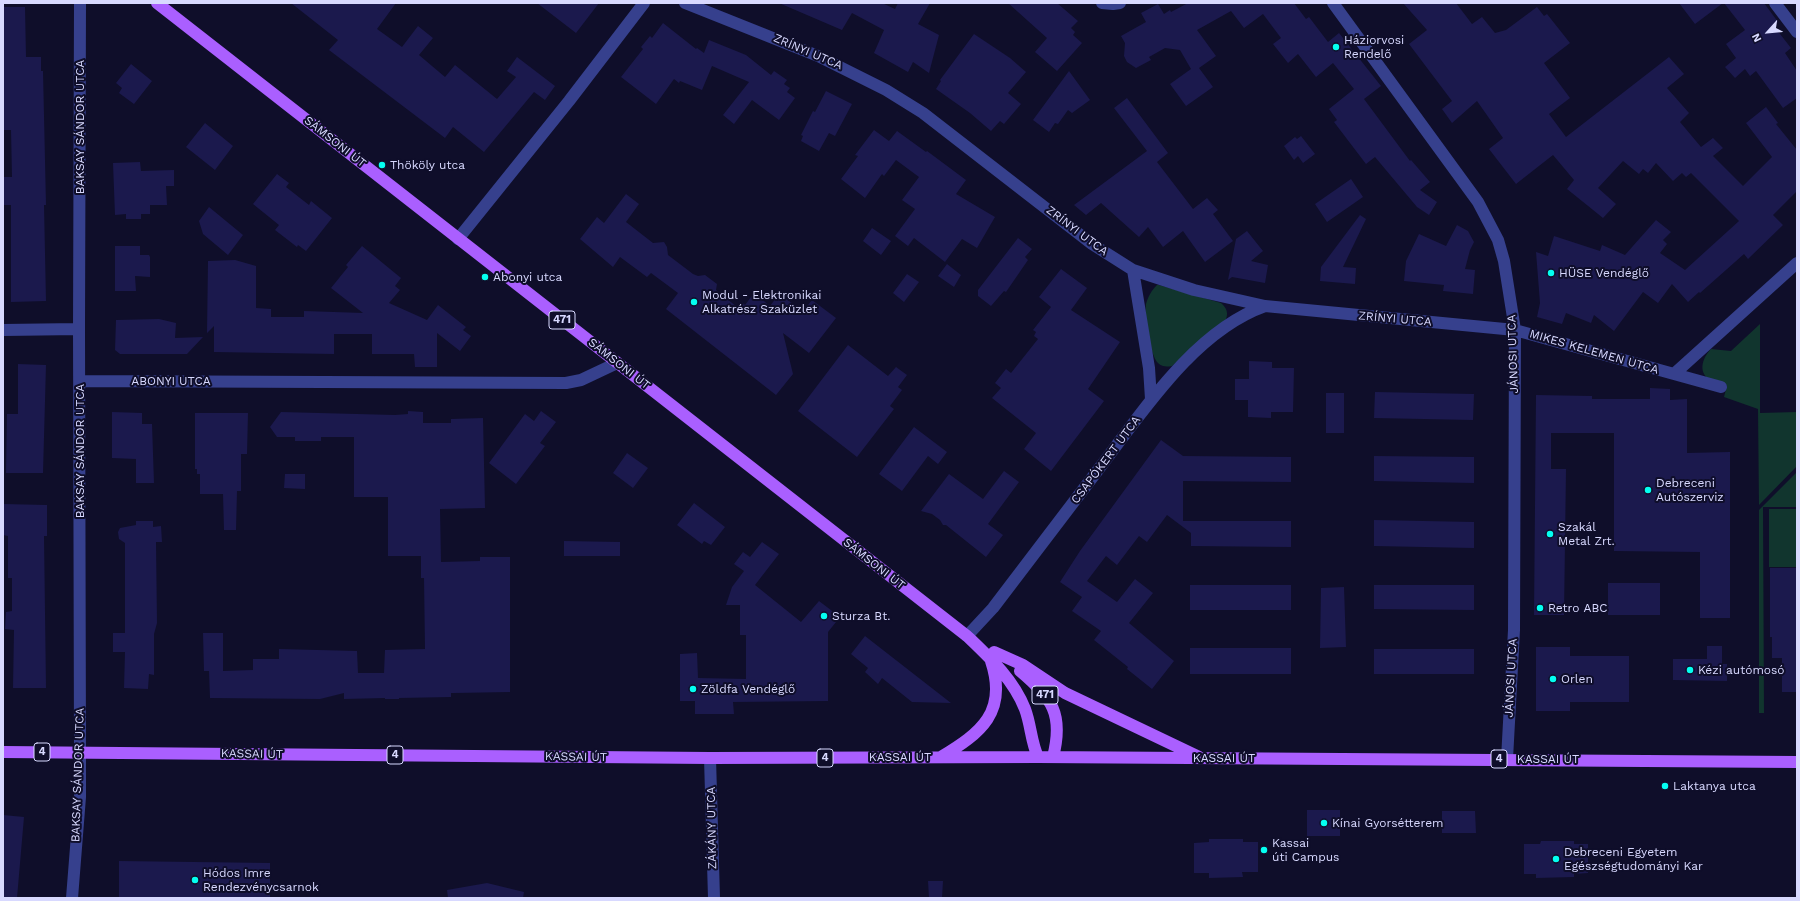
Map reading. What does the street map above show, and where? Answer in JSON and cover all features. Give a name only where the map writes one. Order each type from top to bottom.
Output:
[{"type":"main road","name":"SÁMSONI ÚT","points":[[157,3],[967,636],[992,655],[1028,678],[1043,692],[1052,704],[1056,718],[1057,735],[1053,757]]},
{"type":"main road","name":"SÁMSONI ÚT","points":[[992,655],[1021,701],[1028,719],[1034,748],[1038,757]]},
{"type":"main road","points":[[940,757],[976,734],[990,716],[996,694],[992,655],[1023,665],[1065,693],[1201,758]]},
{"type":"main road","name":"KASSAI ÚT","points":[[3,752],[710,758],[1053,757],[1797,762]]},
{"type":"street","name":"BAKSAY SÁNDOR UTCA","points":[[72,898],[80,797],[80,3]]},
{"type":"street","points":[[458,239],[560,112],[644,3]]},
{"type":"street","name":"ZRÍNYI UTCA","points":[[685,3],[818,56],[886,90],[923,113],[1092,244],[1134,270],[1194,290],[1265,306],[1515,330]]},
{"type":"street","points":[[1105,4],[1120,3]]},
{"type":"street","name":"JÁNOSI UTCA","points":[[1333,3],[1464,183],[1489,220],[1498,240],[1504,261],[1515,330],[1514,630],[1507,759]]},
{"type":"street","points":[[1775,3],[1797,32]]},
{"type":"street","name":"MIKES KELEMEN UTCA","points":[[1674,374],[1797,263]]},
{"type":"street","points":[[1134,270],[1149,368],[1151,399]]},
{"type":"street","name":"CSAPÓKERT UTCA","points":[[967,636],[994,608],[1151,399],[1179,368],[1219,332],[1240,317],[1265,306]]},
{"type":"street","points":[[3,330],[79,329]]},
{"type":"street","name":"MIKES KELEMEN UTCA","points":[[1515,330],[1720,387]]},
{"type":"street","name":"ABONYI UTCA","points":[[80,381],[566,383],[581,380],[617,363]]},
{"type":"street","name":"ZÁKÁNY UTCA","points":[[710,758],[714,898]]},
{"type":"green space","points":[[1157,285],[1221,303],[1227,311],[1225,321],[1172,366],[1168,367],[1161,365],[1155,359],[1148,335],[1146,304],[1150,294]]},
{"type":"green space","points":[[1760,324],[1760,413],[1797,412],[1797,466],[1759,505],[1758,409],[1724,397],[1727,385],[1707,378],[1704,374],[1702,366],[1705,357],[1711,349],[1731,351]]},
{"type":"green space","points":[[1797,472],[1797,507],[1763,507],[1764,713],[1759,713],[1759,510]]},
{"type":"green space","points":[[1769,509],[1797,509],[1797,567],[1769,567]]},
{"type":"building","points":[[291,3],[396,3],[377,29],[402,47],[418,26],[433,38],[419,55],[445,77],[455,65],[497,99],[516,77],[507,71],[517,57],[555,86],[545,100],[534,92],[484,152],[453,127],[445,138],[329,50],[338,40]]},
{"type":"building","points":[[537,3],[599,3],[576,33]]},
{"type":"building","points":[[779,3],[882,3],[895,9],[898,3],[930,3],[918,24],[939,35],[929,73],[913,62],[908,72],[874,53],[884,30],[852,13],[842,30]]},
{"type":"building","points":[[1008,3],[1057,3],[1078,21],[1071,28],[1075,32],[1073,35],[1082,43],[1057,71],[1035,52],[1047,38]]},
{"type":"building","points":[[1188,3],[1294,3],[1306,19],[1309,17],[1328,42],[1339,33],[1381,86],[1364,99],[1410,161],[1411,160],[1430,182],[1420,190],[1437,202],[1429,215],[1417,207],[1375,157],[1366,164],[1334,122],[1337,120],[1329,109],[1354,89],[1333,63],[1316,77],[1298,54],[1288,63],[1273,44],[1281,38],[1263,14],[1244,28],[1231,11],[1197,30],[1216,56],[1199,68],[1213,87],[1186,106],[1170,84],[1191,69],[1180,50],[1165,48],[1149,57],[1151,60],[1136,68],[1127,62],[1124,56],[1125,43],[1121,36],[1146,22],[1141,13],[1158,4],[1164,14]]},
{"type":"building","points":[[1403,3],[1456,3],[1472,24],[1482,17],[1495,33],[1506,30],[1537,7],[1544,16],[1547,14],[1570,43],[1544,63],[1570,98],[1549,114],[1566,137],[1669,57],[1684,74],[1667,88],[1689,113],[1680,122],[1701,147],[1713,138],[1723,148],[1713,156],[1743,186],[1772,157],[1746,123],[1766,107],[1778,123],[1776,124],[1797,150],[1797,191],[1773,215],[1783,225],[1748,259],[1744,254],[1688,302],[1672,284],[1658,303],[1643,292],[1614,331],[1594,315],[1591,323],[1566,313],[1562,324],[1537,317],[1540,303],[1536,252],[1548,256],[1554,236],[1600,251],[1602,245],[1625,255],[1656,220],[1671,232],[1663,240],[1667,244],[1660,253],[1685,270],[1739,221],[1691,173],[1686,177],[1682,173],[1673,181],[1656,163],[1648,173],[1643,169],[1639,174],[1623,161],[1598,188],[1616,204],[1603,218],[1567,189],[1574,180],[1553,155],[1516,184],[1489,149],[1503,138],[1477,101],[1452,123],[1442,109],[1452,101],[1409,44],[1427,30]]},
{"type":"building","points":[[1679,3],[1723,3],[1695,24]]},
{"type":"building","points":[[1724,3],[1764,3],[1778,22],[1773,25],[1791,48],[1785,53],[1797,71],[1797,98],[1783,108],[1756,71],[1750,76],[1745,69],[1735,78],[1725,67],[1736,58],[1726,44],[1745,30]]},
{"type":"building","points":[[3,7],[25,7],[26,57],[41,57],[41,71],[43,71],[46,205],[44,205],[46,301],[11,302],[11,205],[3,205],[3,177],[12,177],[11,130],[3,130]]},
{"type":"building","points":[[663,23],[696,49],[697,48],[704,53],[709,40],[746,55],[771,75],[774,71],[787,80],[784,84],[790,88],[787,92],[795,98],[779,120],[752,100],[734,124],[723,115],[749,82],[712,66],[702,90],[680,81],[679,83],[674,79],[656,104],[621,77],[643,49],[641,47],[650,36],[652,38]]},
{"type":"building","points":[[974,34],[1010,58],[1026,72],[1008,93],[1021,104],[1004,124],[1000,121],[991,131],[970,113],[936,89],[941,81],[940,80]]},
{"type":"building","points":[[131,64],[152,81],[134,104],[119,93],[122,88],[116,83]]},
{"type":"building","points":[[1069,71],[1090,100],[1072,113],[1068,110],[1058,124],[1055,123],[1049,132],[1033,120]]},
{"type":"building","points":[[826,91],[852,104],[835,136],[829,133],[819,151],[801,141],[803,136],[801,135],[813,111],[815,112]]},
{"type":"building","points":[[1127,98],[1168,153],[1157,162],[1193,209],[1207,198],[1218,210],[1213,214],[1233,241],[1205,262],[1183,231],[1163,247],[1148,227],[1139,237],[1101,203],[1086,215],[1074,205],[1147,151],[1114,108]]},
{"type":"building","points":[[205,123],[233,146],[215,170],[186,147]]},
{"type":"building","points":[[874,130],[889,141],[897,131],[966,180],[956,194],[995,217],[977,248],[962,239],[945,262],[914,238],[908,246],[895,236],[915,209],[902,200],[919,177],[896,160],[884,176],[882,174],[865,198],[841,179],[858,156],[855,155]]},
{"type":"building","points":[[1301,136],[1315,154],[1303,163],[1298,156],[1294,160],[1284,146],[1295,137],[1297,139]]},
{"type":"building","points":[[140,162],[141,171],[174,170],[174,186],[166,186],[167,205],[150,205],[150,214],[141,214],[141,219],[126,219],[126,214],[115,215],[113,163]]},
{"type":"building","points":[[277,174],[289,183],[286,187],[309,205],[311,201],[332,218],[306,251],[298,245],[297,247],[275,230],[279,225],[253,204]]},
{"type":"building","points":[[1351,179],[1363,197],[1327,222],[1315,204]]},
{"type":"building","points":[[626,194],[639,204],[626,222],[653,243],[664,242],[667,247],[668,255],[693,274],[698,276],[705,275],[717,284],[716,290],[737,307],[742,302],[745,305],[754,293],[770,306],[779,294],[803,311],[812,300],[836,318],[809,353],[783,333],[793,374],[776,395],[666,309],[678,293],[651,273],[647,277],[620,257],[613,267],[580,239],[597,217],[604,223]]},
{"type":"building","points":[[209,207],[243,235],[228,255],[203,234],[199,221]]},
{"type":"building","points":[[1360,215],[1366,219],[1343,267],[1356,268],[1355,284],[1320,281],[1321,267]]},
{"type":"building","points":[[1457,225],[1468,231],[1474,242],[1470,250],[1465,269],[1475,270],[1473,294],[1443,291],[1444,285],[1404,281],[1406,261],[1419,234],[1446,246]]},
{"type":"building","points":[[872,228],[891,241],[881,255],[863,241]]},
{"type":"building","points":[[1247,231],[1263,251],[1251,261],[1268,265],[1265,283],[1232,277],[1228,280],[1236,239]]},
{"type":"building","points":[[1018,238],[1032,249],[1025,257],[1028,260],[1006,292],[1004,291],[991,306],[978,296],[978,290]]},
{"type":"building","points":[[115,246],[140,246],[140,255],[149,255],[150,257],[150,277],[135,276],[136,291],[115,291]]},
{"type":"building","points":[[362,246],[401,278],[395,286],[400,290],[389,303],[427,320],[438,305],[466,327],[463,330],[471,336],[460,351],[437,333],[437,367],[415,367],[414,354],[372,354],[372,334],[334,334],[334,354],[214,352],[214,326],[207,333],[208,261],[235,260],[256,266],[256,308],[271,309],[271,317],[304,317],[304,311],[363,313],[331,288],[348,267],[346,265]]},
{"type":"building","points":[[947,264],[961,275],[954,287],[938,276]]},
{"type":"building","points":[[1061,269],[1087,288],[1071,310],[1120,342],[1088,389],[1104,401],[1051,471],[1024,449],[1036,433],[992,398],[1001,388],[995,383],[1006,369],[1011,373],[1038,339],[1034,336],[1036,332],[1033,330],[1051,307],[1039,297]]},
{"type":"building","points":[[907,274],[919,282],[904,302],[893,293]]},
{"type":"building","points":[[159,319],[176,323],[175,338],[203,337],[187,354],[120,354],[115,350],[116,320]]},
{"type":"building","points":[[848,345],[888,376],[896,367],[907,375],[898,387],[902,390],[890,406],[894,409],[857,457],[798,411]]},
{"type":"building","points":[[1249,361],[1272,362],[1272,368],[1294,368],[1293,412],[1271,412],[1271,418],[1248,417],[1248,400],[1235,400],[1235,379],[1249,379]]},
{"type":"building","points":[[18,364],[46,365],[43,473],[6,473],[7,414],[18,414]]},
{"type":"building","points":[[1650,388],[1670,389],[1670,400],[1687,399],[1687,453],[1730,452],[1730,618],[1700,618],[1700,552],[1614,551],[1614,433],[1551,433],[1551,469],[1566,469],[1564,615],[1534,615],[1536,395],[1592,396],[1592,399],[1650,399]]},
{"type":"building","points":[[1375,392],[1474,394],[1473,420],[1374,418]]},
{"type":"building","points":[[1326,393],[1344,393],[1344,433],[1326,433]]},
{"type":"building","points":[[408,411],[423,412],[423,423],[451,423],[451,419],[483,418],[485,508],[440,509],[441,562],[480,561],[480,557],[510,557],[510,692],[451,693],[451,697],[399,699],[344,699],[344,693],[320,699],[210,698],[209,671],[204,671],[203,633],[223,633],[223,671],[253,670],[253,659],[279,659],[279,649],[357,651],[358,673],[384,673],[385,650],[425,649],[424,578],[421,578],[421,556],[388,556],[388,497],[354,497],[354,437],[321,437],[321,441],[295,441],[295,437],[277,437],[270,427],[281,412],[395,415],[408,414]]},
{"type":"building","points":[[541,411],[556,422],[540,443],[545,446],[516,484],[489,463],[525,414],[534,421]]},
{"type":"building","points":[[112,412],[142,413],[142,424],[152,424],[154,483],[136,483],[136,459],[112,458]]},
{"type":"building","points":[[195,413],[248,413],[247,454],[241,454],[241,491],[237,491],[236,530],[224,530],[223,494],[200,494],[200,474],[197,474],[197,469],[195,469]]},
{"type":"building","points":[[914,427],[947,452],[938,464],[928,456],[902,491],[879,474]]},
{"type":"building","points":[[1161,440],[1183,456],[1291,457],[1291,482],[1183,481],[1183,521],[1291,521],[1291,547],[1191,546],[1191,533],[1167,515],[1147,542],[1139,536],[1117,565],[1106,556],[1087,581],[1117,602],[1135,579],[1153,593],[1129,623],[1174,661],[1152,689],[1127,669],[1128,667],[1094,640],[1101,631],[1072,611],[1082,597],[1060,582],[1080,551]]},
{"type":"building","points":[[627,453],[648,468],[633,488],[613,473]]},
{"type":"building","points":[[1374,456],[1474,457],[1474,483],[1374,481]]},
{"type":"building","points":[[1004,471],[1019,482],[988,524],[1003,535],[986,557],[946,525],[943,525],[940,520],[932,514],[921,511],[949,474],[983,499]]},
{"type":"building","points":[[285,474],[305,474],[305,489],[284,488]]},
{"type":"building","points":[[694,503],[725,527],[711,545],[704,541],[702,544],[677,525]]},
{"type":"building","points":[[3,504],[47,505],[47,536],[44,536],[46,688],[13,688],[14,630],[5,629],[6,612],[12,611],[12,578],[8,578],[8,536],[3,535]]},
{"type":"building","points":[[1374,520],[1474,522],[1474,548],[1374,546]]},
{"type":"building","points":[[136,521],[153,521],[153,527],[161,526],[162,542],[156,542],[157,623],[154,634],[154,675],[149,674],[148,689],[124,688],[125,652],[113,652],[113,633],[125,633],[125,543],[119,539],[118,532],[120,528],[136,525]]},
{"type":"building","points":[[564,541],[620,542],[620,556],[564,556]]},
{"type":"building","points":[[762,542],[779,554],[755,585],[801,622],[819,601],[840,617],[828,632],[828,701],[733,702],[734,714],[695,714],[695,701],[680,701],[680,654],[697,653],[698,678],[746,679],[746,635],[740,635],[740,605],[726,605],[732,587],[744,571],[734,564],[743,552],[750,557]]},
{"type":"building","points":[[1770,568],[1797,568],[1797,692],[1782,692],[1782,658],[1772,658],[1772,637],[1770,637]]},
{"type":"building","points":[[1608,583],[1660,583],[1660,615],[1608,615]]},
{"type":"building","points":[[1190,585],[1291,585],[1291,610],[1190,610]]},
{"type":"building","points":[[1374,585],[1474,585],[1474,610],[1374,609]]},
{"type":"building","points":[[1344,587],[1346,647],[1320,648],[1321,588]]},
{"type":"building","points":[[865,636],[951,703],[912,702],[882,678],[878,684],[865,672],[868,668],[851,654]]},
{"type":"building","points":[[1707,646],[1722,646],[1722,664],[1727,664],[1727,681],[1673,680],[1673,659],[1707,659]]},
{"type":"building","points":[[1536,647],[1570,647],[1570,656],[1629,656],[1629,702],[1570,702],[1570,711],[1536,711]]},
{"type":"building","points":[[1190,648],[1291,648],[1291,674],[1190,674]]},
{"type":"building","points":[[1374,649],[1474,649],[1474,674],[1374,674]]},
{"type":"building","name":"Kínai Gyorsétterem","points":[[1307,810],[1340,810],[1340,836],[1307,836]]},
{"type":"building","points":[[1442,811],[1475,811],[1476,833],[1442,833]]},
{"type":"building","points":[[3,815],[24,817],[17,898],[3,898]]},
{"type":"building","points":[[1209,839],[1243,839],[1243,842],[1258,842],[1258,872],[1242,872],[1243,877],[1209,878],[1209,873],[1194,873],[1194,843],[1209,842]]},
{"type":"building","name":"Debreceni Egyetem Egészségtudományi Kar","points":[[1541,841],[1574,841],[1574,844],[1588,844],[1588,873],[1574,874],[1574,877],[1536,878],[1536,874],[1524,874],[1524,844],[1540,844]]},
{"type":"building","name":"Hódos Imre Rendezvénycsarnok","points":[[119,861],[270,863],[270,898],[119,898]]},
{"type":"building","points":[[928,881],[943,881],[942,898],[929,898]]},
{"type":"building","points":[[487,883],[524,892],[523,898],[448,898],[447,890]]},
{"type":"place","name":"Háziorvosi Rendelő","points":[[1336,47]]},
{"type":"place","name":"Thököly utca","points":[[382,165]]},
{"type":"place","name":"HÜSE Vendéglő","points":[[1551,273]]},
{"type":"place","name":"Abonyi utca","points":[[485,277]]},
{"type":"place","name":"Modul - Elektronikai Alkatrész Szaküzlet","points":[[694,302]]},
{"type":"place","name":"Debreceni Autószerviz","points":[[1648,490]]},
{"type":"place","name":"Szakál Metal Zrt.","points":[[1550,534]]},
{"type":"place","name":"Retro ABC","points":[[1540,608]]},
{"type":"place","name":"Sturza Bt.","points":[[824,616]]},
{"type":"place","name":"Kézi autómosó","points":[[1690,670]]},
{"type":"place","name":"Orlen","points":[[1553,679]]},
{"type":"place","name":"Zöldfa Vendéglő","points":[[693,689]]},
{"type":"place","name":"Laktanya utca","points":[[1665,786]]},
{"type":"place","name":"Kínai Gyorsétterem","points":[[1324,823]]},
{"type":"place","name":"Kassai úti Campus","points":[[1264,850]]},
{"type":"place","name":"Debreceni Egyetem Egészségtudományi Kar","points":[[1556,859]]},
{"type":"place","name":"Hódos Imre Rendezvénycsarnok","points":[[195,880]]}]
